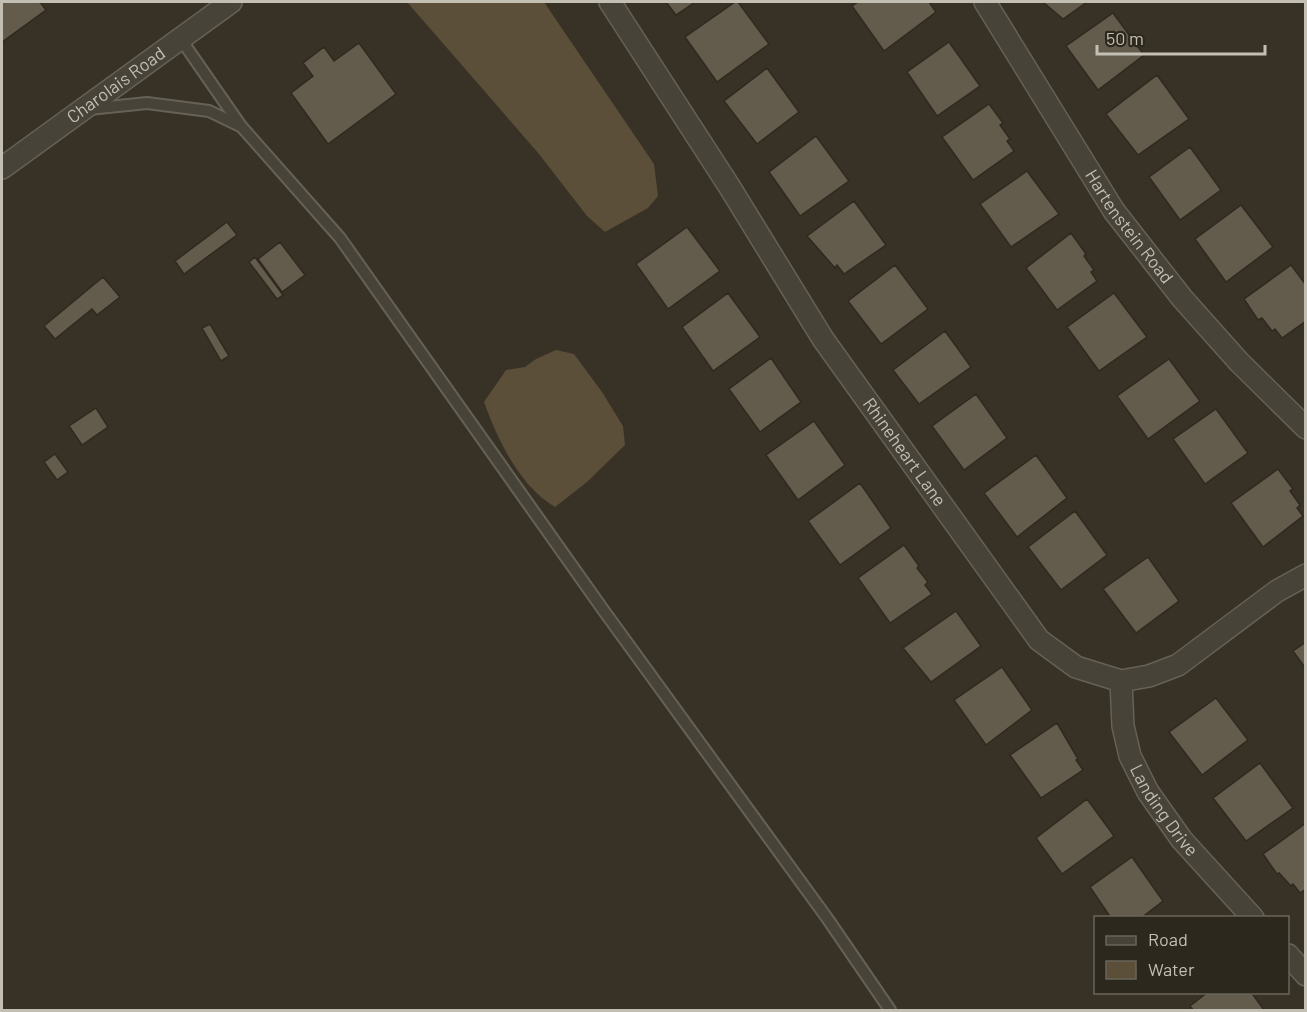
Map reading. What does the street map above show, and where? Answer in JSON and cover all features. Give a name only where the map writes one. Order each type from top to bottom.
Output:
[{"type":"street","name":"Charolais Road","points":[[2,168],[231,2]]},
{"type":"street","name":"Rhineheart Lane","points":[[610,2],[729,186],[823,339],[1039,640],[1076,667],[1121,681],[1149,676],[1178,665],[1277,591],[1305,575]]},
{"type":"street","name":"Hartenstein Road","points":[[985,2],[1114,211],[1182,298],[1239,362],[1305,428]]},
{"type":"street","name":"Landing Drive","points":[[1121,681],[1123,726],[1130,756],[1148,792],[1182,840],[1251,916]]},
{"type":"street","points":[[1289,957],[1305,975]]},
{"type":"lane","points":[[180,38],[241,126],[340,238],[604,611],[827,918],[890,1011]]},
{"type":"lane","points":[[83,108],[95,109],[147,103],[209,111],[241,126]]},
{"type":"water","points":[[407,2],[544,2],[654,164],[658,196],[648,208],[605,232],[587,216],[539,154]]},
{"type":"water","points":[[556,350],[574,354],[602,392],[623,426],[625,445],[587,482],[555,507],[542,498],[520,475],[503,446],[484,402],[506,370],[525,367]]},
{"type":"building","points":[[2,2],[40,2],[46,10],[2,42]]},
{"type":"building","points":[[666,2],[695,2],[676,15]]},
{"type":"building","points":[[738,2],[769,44],[717,82],[685,37]]},
{"type":"building","points":[[858,2],[929,2],[936,12],[884,51],[852,6]]},
{"type":"building","points":[[1043,2],[1087,2],[1063,19]]},
{"type":"building","points":[[1113,13],[1144,55],[1098,90],[1066,46]]},
{"type":"building","points":[[949,42],[980,86],[937,116],[907,72]]},
{"type":"building","points":[[359,43],[396,94],[328,144],[291,93],[313,76],[303,63],[324,47],[334,61]]},
{"type":"building","points":[[767,68],[799,112],[757,144],[724,101]]},
{"type":"building","points":[[1157,75],[1189,119],[1138,155],[1106,114]]},
{"type":"building","points":[[989,104],[1003,123],[1000,125],[1010,139],[1007,141],[1014,151],[973,180],[942,137]]},
{"type":"building","points":[[816,136],[849,181],[800,216],[769,172]]},
{"type":"building","points":[[1190,147],[1221,190],[1180,220],[1149,177]]},
{"type":"building","points":[[1027,171],[1059,214],[1011,247],[980,204]]},
{"type":"building","points":[[854,201],[886,245],[844,274],[837,265],[835,268],[807,236]]},
{"type":"building","points":[[1241,205],[1273,247],[1226,282],[1195,239]]},
{"type":"building","points":[[227,222],[237,235],[184,274],[175,261]]},
{"type":"building","points":[[687,227],[720,271],[668,309],[636,264]]},
{"type":"building","points":[[1071,233],[1086,254],[1084,256],[1094,270],[1091,272],[1097,281],[1057,310],[1026,268]]},
{"type":"building","points":[[280,242],[305,275],[282,292],[258,259]]},
{"type":"building","points":[[255,257],[283,295],[277,299],[249,262]]},
{"type":"building","points":[[895,265],[928,309],[881,344],[848,301]]},
{"type":"building","points":[[1291,265],[1306,285],[1306,321],[1282,338],[1275,329],[1272,331],[1262,318],[1258,320],[1244,299]]},
{"type":"building","points":[[103,277],[120,297],[97,315],[92,309],[55,339],[44,326]]},
{"type":"building","points":[[728,293],[760,337],[713,371],[682,327]]},
{"type":"building","points":[[1114,293],[1147,337],[1099,371],[1067,327]]},
{"type":"building","points":[[210,324],[229,356],[221,361],[202,328]]},
{"type":"building","points":[[945,331],[971,367],[919,404],[893,370]]},
{"type":"building","points":[[771,358],[801,402],[760,432],[729,389]]},
{"type":"building","points":[[1169,359],[1200,401],[1148,439],[1117,396]]},
{"type":"building","points":[[976,394],[1007,438],[964,470],[932,426]]},
{"type":"building","points":[[96,408],[108,427],[82,445],[69,426]]},
{"type":"building","points":[[1216,409],[1248,453],[1205,484],[1173,439]]},
{"type":"building","points":[[814,421],[845,465],[798,500],[766,455]]},
{"type":"building","points":[[55,454],[68,472],[57,480],[44,462]]},
{"type":"building","points":[[1036,455],[1067,498],[1017,537],[984,493]]},
{"type":"building","points":[[1278,469],[1293,489],[1290,491],[1300,505],[1297,508],[1303,516],[1263,547],[1231,503]]},
{"type":"building","points":[[860,483],[891,528],[840,565],[808,521]]},
{"type":"building","points":[[1075,511],[1107,555],[1061,590],[1028,547]]},
{"type":"building","points":[[904,545],[919,566],[917,568],[928,582],[925,585],[932,594],[890,623],[858,578]]},
{"type":"building","points":[[1148,557],[1179,601],[1136,633],[1103,589]]},
{"type":"building","points":[[956,611],[981,646],[931,682],[903,648]]},
{"type":"building","points":[[1306,642],[1306,669],[1293,651]]},
{"type":"building","points":[[1002,667],[1032,710],[986,745],[954,700]]},
{"type":"building","points":[[1216,698],[1248,740],[1202,775],[1169,732]]},
{"type":"building","points":[[1057,723],[1083,770],[1041,798],[1010,755]]},
{"type":"building","points":[[1260,763],[1293,808],[1246,841],[1213,798]]},
{"type":"building","points":[[1087,799],[1114,836],[1062,874],[1036,838]]},
{"type":"building","points":[[1306,823],[1306,889],[1300,893],[1293,884],[1291,886],[1279,873],[1277,874],[1263,854]]},
{"type":"building","points":[[1132,857],[1163,901],[1144,916],[1110,916],[1090,887]]},
{"type":"building","points":[[1205,994],[1252,994],[1264,1010],[1193,1010],[1190,1006]]}]
